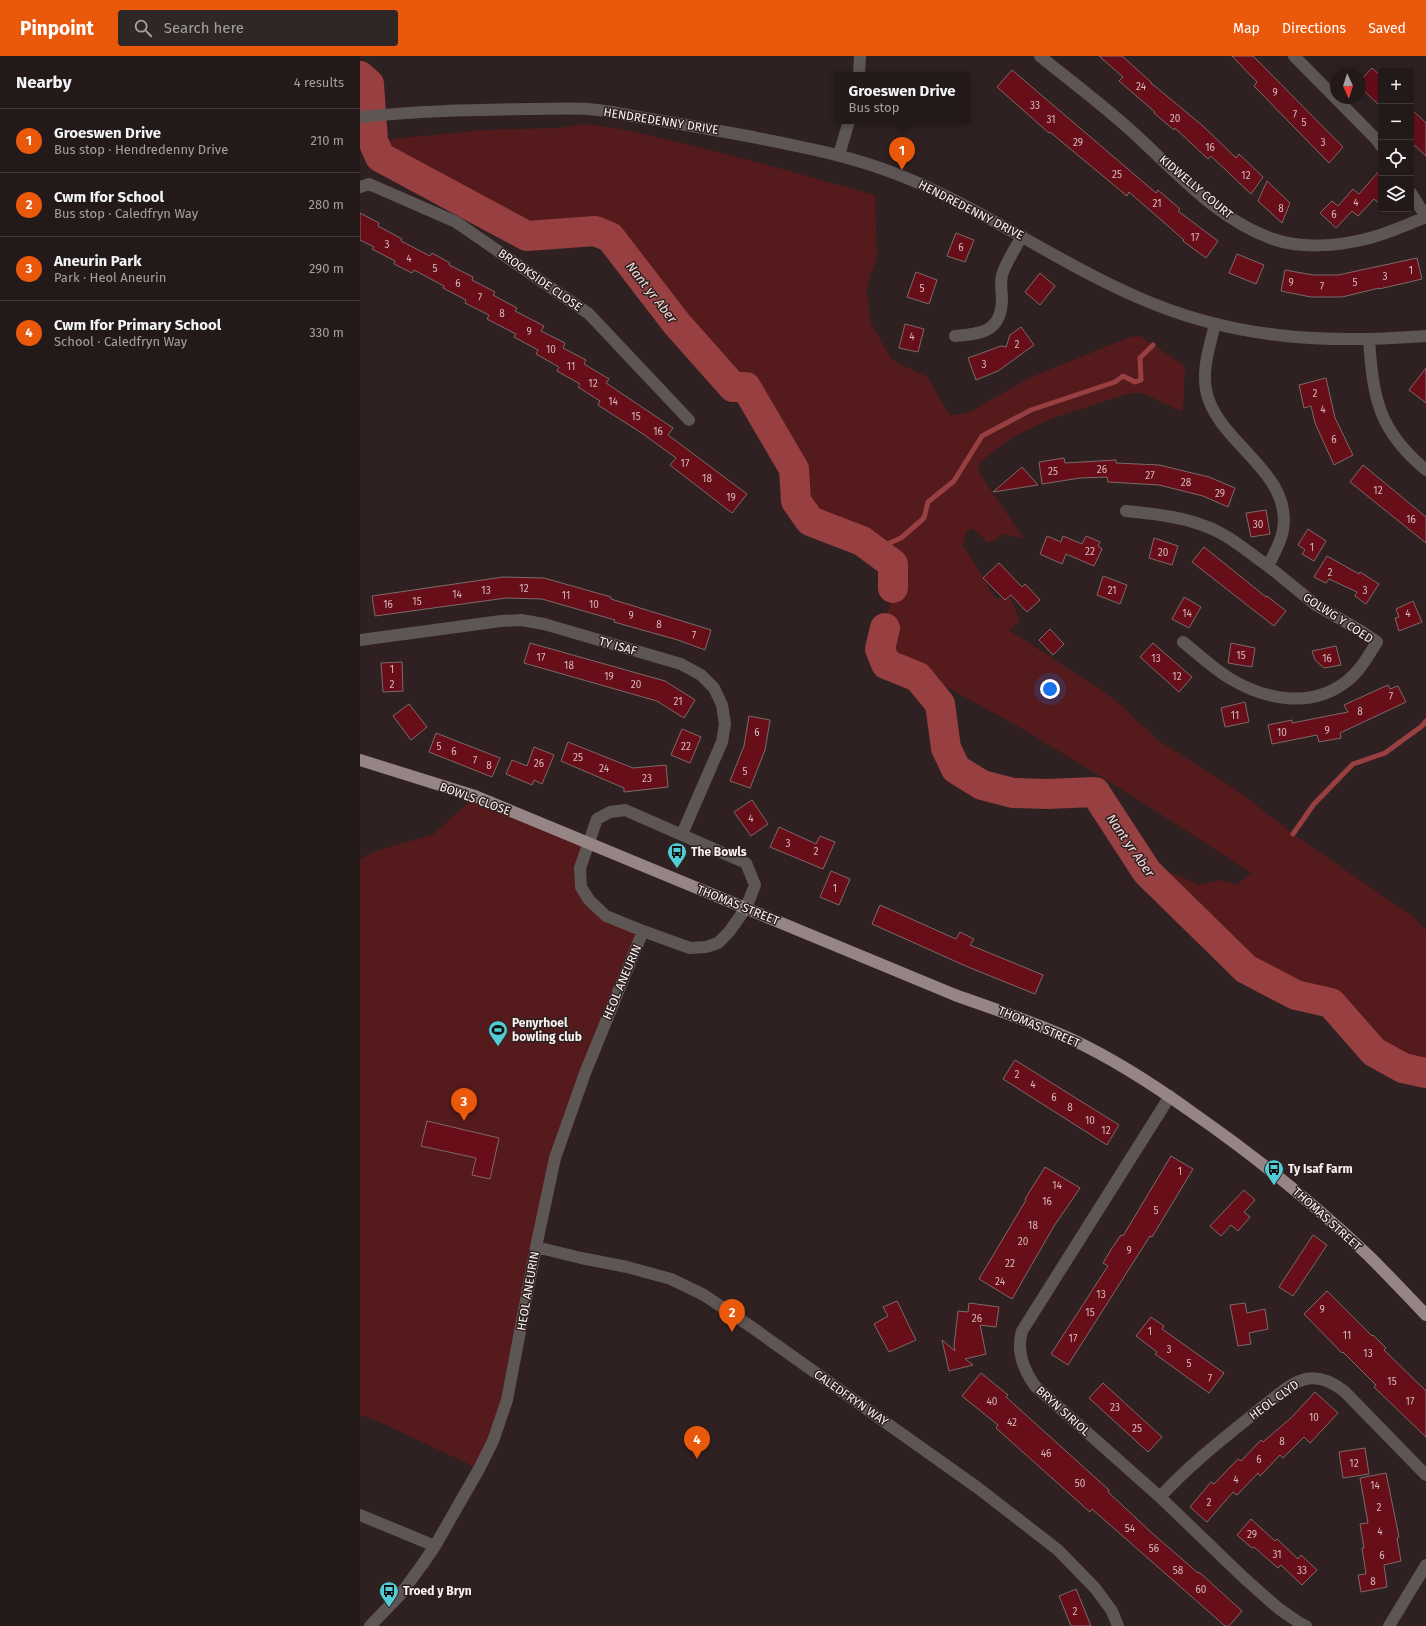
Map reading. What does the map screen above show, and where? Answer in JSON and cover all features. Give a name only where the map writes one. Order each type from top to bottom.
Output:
[{"type":"main road","name":"BOWLS CLOSE","points":[[360,760],[474,796],[589,844]]},
{"type":"main road","name":"THOMAS STREET","points":[[589,844],[955,995],[1016,1016],[1072,1039],[1130,1071],[1170,1096],[1248,1152],[1315,1207],[1369,1257],[1426,1314]]},
{"type":"street","points":[[859,72],[860,56]]},
{"type":"street","name":"KIDWELLY COURT","points":[[1040,56],[1130,129],[1213,205],[1235,220],[1274,239],[1292,243],[1318,245],[1342,243],[1384,234],[1426,217]]},
{"type":"street","points":[[1294,56],[1378,142]]},
{"type":"street","name":"HENDREDENNY DRIVE","points":[[360,117],[408,112],[590,109],[702,127],[839,155],[904,176],[1022,236],[1099,279],[1137,297],[1176,312],[1216,324],[1259,333],[1290,337],[1330,340],[1426,336]]},
{"type":"street","points":[[839,155],[848,124]]},
{"type":"street","name":"BROOKSIDE CLOSE","points":[[360,187],[369,184],[456,222],[589,314],[689,420]]},
{"type":"street","points":[[1414,198],[1426,217]]},
{"type":"street","points":[[955,336],[980,334],[989,330],[996,323],[1001,311],[1002,274],[1022,236]]},
{"type":"street","points":[[1216,324],[1204,374],[1209,401],[1223,424],[1271,481],[1282,506],[1284,517],[1283,530],[1279,543],[1268,566]]},
{"type":"street","points":[[1368,339],[1372,379],[1382,415],[1400,445],[1426,470]]},
{"type":"street","name":"GOLWG Y COED","points":[[1126,511],[1174,517],[1204,525],[1229,539],[1268,566],[1316,605],[1377,642],[1361,667],[1348,681],[1321,696],[1306,699],[1288,699],[1268,695],[1246,687],[1228,678],[1183,642]]},
{"type":"street","name":"TY ISAF","points":[[360,640],[501,621],[521,620],[544,624],[681,664],[701,675],[714,688],[722,704],[725,724],[722,742],[682,834]]},
{"type":"street","points":[[589,844],[597,819],[610,812],[625,810],[746,863],[755,885],[746,908]]},
{"type":"street","name":"HEOL ANEURIN","points":[[589,844],[580,868],[581,887],[589,900],[606,916],[643,932],[690,948],[706,947],[718,943],[729,932],[746,908]]},
{"type":"street","name":"HEOL ANEURIN","points":[[370,1626],[400,1595],[435,1546],[493,1441],[507,1400],[519,1344],[536,1247],[555,1158],[585,1072],[643,932]]},
{"type":"street","name":"BRYN SIRIOL","points":[[1170,1096],[1022,1331],[1019,1349],[1026,1374],[1035,1386],[1160,1497],[1278,1608],[1306,1626]]},
{"type":"street","name":"CALEDFRYN WAY","points":[[536,1247],[627,1267],[671,1279],[704,1295],[978,1488],[1058,1550],[1095,1588],[1112,1612],[1118,1626]]},
{"type":"street","name":"HEOL CLYD","points":[[1160,1497],[1172,1484],[1229,1434],[1296,1382],[1312,1378],[1319,1378],[1329,1382],[1345,1392],[1426,1475]]},
{"type":"street","points":[[360,1515],[435,1546]]},
{"type":"street","points":[[1389,1626],[1426,1565]]},
{"type":"shaded area","points":[[584,124],[622,129],[690,145],[875,195],[877,256],[866,289],[871,324],[892,360],[927,377],[950,415],[968,413],[1029,378],[1130,337],[1140,336],[1185,366],[1183,412],[1143,393],[1129,393],[1050,419],[1013,437],[980,462],[978,471],[1024,539],[1005,534],[988,543],[973,528],[967,531],[963,545],[995,598],[1011,598],[1020,622],[1009,630],[1113,698],[1159,741],[1241,793],[1293,834],[1412,916],[1426,930],[1426,1073],[1403,1068],[1374,1052],[1331,1003],[1296,995],[1246,969],[1147,872],[1138,858],[1200,885],[1219,880],[1237,885],[1251,873],[1139,800],[1021,728],[938,682],[918,677],[886,664],[880,649],[893,588],[893,564],[862,541],[810,521],[796,501],[794,468],[746,388],[733,387],[677,324],[610,237],[595,231],[527,236],[380,157],[373,141],[484,130],[557,128]]},
{"type":"shaded area","points":[[475,796],[589,844],[580,868],[589,900],[643,931],[555,1158],[507,1400],[479,1469],[380,1422],[360,1415],[360,859],[376,851],[434,834]]},
{"type":"building","points":[[1099,56],[1122,56],[1151,83],[1203,126],[1236,158],[1239,154],[1263,177],[1251,194],[1211,156],[1208,159],[1175,128],[1174,130],[1154,113],[1155,112],[1119,81],[1123,77]]},
{"type":"building","points":[[1232,56],[1253,56],[1343,147],[1329,163],[1254,86],[1257,82]]},
{"type":"building","points":[[1372,68],[1378,73],[1378,104],[1366,93],[1366,74]]},
{"type":"building","points":[[1012,70],[1156,193],[1158,190],[1180,209],[1178,211],[1218,241],[1206,258],[1183,241],[1184,240],[1129,192],[1127,196],[1050,132],[1049,133],[997,87]]},
{"type":"building","points":[[1414,112],[1426,123],[1426,156],[1414,145]]},
{"type":"building","points":[[1378,172],[1378,202],[1374,199],[1358,216],[1352,211],[1336,228],[1320,213],[1332,201],[1338,206],[1353,189],[1359,194]]},
{"type":"building","points":[[1267,181],[1290,203],[1282,223],[1258,201]]},
{"type":"building","points":[[360,213],[379,223],[378,226],[402,239],[401,241],[430,256],[432,253],[450,263],[449,265],[473,277],[472,280],[495,292],[493,295],[517,308],[515,311],[544,326],[541,331],[565,343],[563,348],[586,360],[584,364],[609,379],[606,383],[673,428],[668,435],[747,494],[732,513],[670,465],[676,458],[643,434],[598,405],[600,401],[578,387],[580,384],[557,371],[559,367],[536,354],[538,350],[514,337],[516,334],[487,319],[489,315],[465,303],[466,300],[443,288],[444,286],[414,270],[412,273],[394,264],[395,261],[372,249],[374,247],[360,240]]},
{"type":"building","points":[[956,233],[974,240],[965,262],[947,256]]},
{"type":"building","points":[[1237,254],[1264,265],[1256,284],[1229,273]]},
{"type":"building","points":[[1417,258],[1422,279],[1342,297],[1311,297],[1281,291],[1285,270],[1313,275],[1338,275]]},
{"type":"building","points":[[916,272],[937,280],[929,304],[907,297]]},
{"type":"building","points":[[1040,273],[1055,286],[1040,305],[1025,292]]},
{"type":"building","points":[[905,324],[924,329],[918,352],[899,348]]},
{"type":"building","points":[[1021,327],[1034,345],[998,371],[976,380],[968,358],[1001,346],[1006,347],[1010,335]]},
{"type":"building","points":[[1426,368],[1426,403],[1409,390]]},
{"type":"building","points":[[1326,378],[1335,418],[1353,455],[1334,465],[1315,423],[1311,406],[1304,408],[1299,385]]},
{"type":"building","points":[[1064,458],[1065,463],[1116,460],[1116,463],[1159,465],[1209,477],[1235,488],[1228,507],[1203,496],[1159,485],[1108,482],[1107,477],[1080,478],[1042,484],[1039,462]]},
{"type":"building","points":[[1363,465],[1426,517],[1426,543],[1350,482]]},
{"type":"building","points":[[1022,467],[1038,485],[993,492]]},
{"type":"building","points":[[1266,510],[1270,534],[1251,537],[1246,513]]},
{"type":"building","points":[[1308,529],[1326,541],[1314,561],[1302,554],[1305,550],[1298,545]]},
{"type":"building","points":[[1047,536],[1061,542],[1063,536],[1082,544],[1086,536],[1100,542],[1098,546],[1102,549],[1094,566],[1066,554],[1062,564],[1040,554]]},
{"type":"building","points":[[1154,538],[1178,546],[1172,565],[1149,558]]},
{"type":"building","points":[[1204,547],[1266,597],[1267,596],[1286,611],[1274,626],[1192,562]]},
{"type":"building","points":[[1327,556],[1359,574],[1360,572],[1379,584],[1366,604],[1355,596],[1357,592],[1329,579],[1326,583],[1314,577]]},
{"type":"building","points":[[999,563],[1022,587],[1025,584],[1040,600],[1027,612],[1011,595],[1005,600],[983,578]]},
{"type":"building","points":[[1103,576],[1127,585],[1120,604],[1097,595]]},
{"type":"building","points":[[503,577],[544,578],[611,597],[611,599],[711,630],[705,650],[678,640],[614,622],[615,620],[542,599],[506,598],[375,616],[372,596]]},
{"type":"building","points":[[1184,597],[1201,607],[1189,628],[1172,619]]},
{"type":"building","points":[[1413,601],[1422,622],[1399,631],[1395,618],[1399,617],[1396,609]]},
{"type":"building","points":[[1050,629],[1064,644],[1053,655],[1039,640]]},
{"type":"building","points":[[530,643],[665,681],[695,700],[684,718],[657,701],[524,663]]},
{"type":"building","points":[[1153,643],[1192,677],[1179,692],[1140,657]]},
{"type":"building","points":[[1231,643],[1255,648],[1252,667],[1228,663]]},
{"type":"building","points":[[1336,646],[1341,665],[1324,668],[1315,660],[1312,651]]},
{"type":"building","points":[[402,662],[403,691],[383,692],[381,663]]},
{"type":"building","points":[[1388,685],[1390,689],[1398,686],[1406,702],[1340,733],[1341,738],[1319,742],[1317,735],[1272,744],[1268,725],[1292,720],[1292,723],[1348,712],[1344,705]]},
{"type":"building","points":[[1245,702],[1249,722],[1225,727],[1221,708]]},
{"type":"building","points":[[409,704],[427,727],[411,740],[393,716]]},
{"type":"building","points":[[749,716],[770,720],[765,750],[750,788],[730,781],[744,746]]},
{"type":"building","points":[[682,729],[701,737],[690,763],[671,755]]},
{"type":"building","points":[[436,733],[500,758],[492,777],[429,752]]},
{"type":"building","points":[[568,742],[633,768],[666,765],[668,787],[624,792],[624,788],[561,761]]},
{"type":"building","points":[[534,747],[554,755],[542,784],[534,780],[532,785],[506,774],[512,760],[527,766]]},
{"type":"building","points":[[752,800],[768,824],[751,836],[734,812]]},
{"type":"building","points":[[779,827],[816,844],[820,836],[835,842],[823,869],[770,847]]},
{"type":"building","points":[[831,871],[850,879],[839,905],[820,897]]},
{"type":"building","points":[[880,905],[956,939],[960,932],[974,939],[970,945],[1043,975],[1035,994],[968,967],[872,924]]},
{"type":"building","points":[[1015,1060],[1119,1125],[1107,1145],[1003,1079]]},
{"type":"building","points":[[427,1121],[499,1138],[490,1179],[472,1175],[476,1158],[421,1146]]},
{"type":"building","points":[[1171,1156],[1193,1169],[1152,1237],[1150,1236],[1068,1365],[1051,1354],[1108,1266],[1103,1263],[1121,1235],[1123,1236]]},
{"type":"building","points":[[1045,1167],[1080,1188],[1054,1226],[1012,1299],[979,1279]]},
{"type":"building","points":[[1244,1190],[1255,1200],[1244,1212],[1250,1217],[1238,1231],[1231,1225],[1221,1236],[1210,1226]]},
{"type":"building","points":[[1313,1235],[1327,1245],[1293,1296],[1279,1287]]},
{"type":"building","points":[[1327,1291],[1386,1348],[1384,1350],[1426,1391],[1426,1437],[1374,1387],[1376,1385],[1304,1314]]},
{"type":"building","points":[[897,1301],[916,1340],[889,1352],[874,1324],[888,1316],[883,1307]]},
{"type":"building","points":[[969,1303],[999,1307],[996,1327],[980,1325],[986,1354],[965,1359],[973,1365],[949,1371],[942,1340],[955,1351],[954,1346],[958,1311],[968,1312]]},
{"type":"building","points":[[1245,1303],[1247,1313],[1265,1309],[1268,1329],[1249,1333],[1251,1344],[1238,1346],[1230,1305]]},
{"type":"building","points":[[1151,1317],[1164,1326],[1162,1329],[1224,1373],[1209,1393],[1155,1354],[1157,1352],[1136,1336]]},
{"type":"building","points":[[981,1373],[1008,1395],[1006,1397],[1109,1490],[1108,1492],[1153,1534],[1198,1573],[1199,1572],[1242,1611],[1229,1626],[1225,1626],[1092,1509],[1090,1512],[996,1428],[998,1425],[962,1396]]},
{"type":"building","points":[[1103,1383],[1162,1437],[1148,1452],[1089,1398]]},
{"type":"building","points":[[1315,1392],[1338,1413],[1310,1443],[1304,1437],[1283,1458],[1280,1455],[1260,1476],[1258,1473],[1237,1495],[1233,1492],[1207,1522],[1190,1507],[1211,1482],[1214,1484],[1238,1459],[1241,1461],[1261,1440],[1263,1442],[1292,1417]]},
{"type":"building","points":[[1365,1448],[1369,1474],[1343,1478],[1339,1452]]},
{"type":"building","points":[[1386,1473],[1399,1537],[1397,1538],[1401,1561],[1384,1565],[1387,1587],[1361,1592],[1358,1575],[1366,1574],[1360,1524],[1368,1523],[1360,1478]]},
{"type":"building","points":[[1251,1519],[1275,1541],[1277,1539],[1298,1559],[1301,1555],[1317,1570],[1302,1585],[1281,1565],[1278,1568],[1254,1547],[1252,1548],[1237,1535]]},
{"type":"building","points":[[1076,1589],[1091,1626],[1071,1626],[1059,1596]]},
{"type":"waterway","name":"Nant yr Aber","points":[[360,76],[369,84],[373,141],[380,157],[527,236],[595,231],[610,237],[677,324],[733,387],[746,387],[794,469],[796,501],[810,521],[862,541],[893,564],[893,588]]},
{"type":"waterway","points":[[874,550],[901,538],[924,518],[928,502],[954,481],[982,436],[1031,410],[1115,382],[1123,376],[1135,382],[1141,380],[1140,358],[1153,345]]},
{"type":"waterway","name":"Nant yr Aber","points":[[885,628],[880,649],[886,664],[918,677],[940,704],[946,748],[956,769],[982,785],[1013,793],[1048,794],[1095,792],[1147,872],[1246,969],[1296,995],[1331,1003],[1374,1052],[1403,1068],[1426,1073]]},
{"type":"waterway","points":[[1293,834],[1314,804],[1353,764],[1385,753],[1422,726],[1426,721]]},
{"type":"place","name":"Groeswen Drive","points":[[902,170]]},
{"type":"place","name":"The Bowls","points":[[677,869]]},
{"type":"place","name":"Penyrhoel bowling club","points":[[498,1047]]},
{"type":"place","name":"Aneurin Park","points":[[464,1121]]},
{"type":"place","name":"Ty Isaf Farm","points":[[1274,1186]]},
{"type":"place","name":"Cwm Ifor School","points":[[732,1332]]},
{"type":"place","name":"Cwm Ifor Primary School","points":[[697,1459]]},
{"type":"place","name":"Troed y Bryn","points":[[389,1608]]}]
